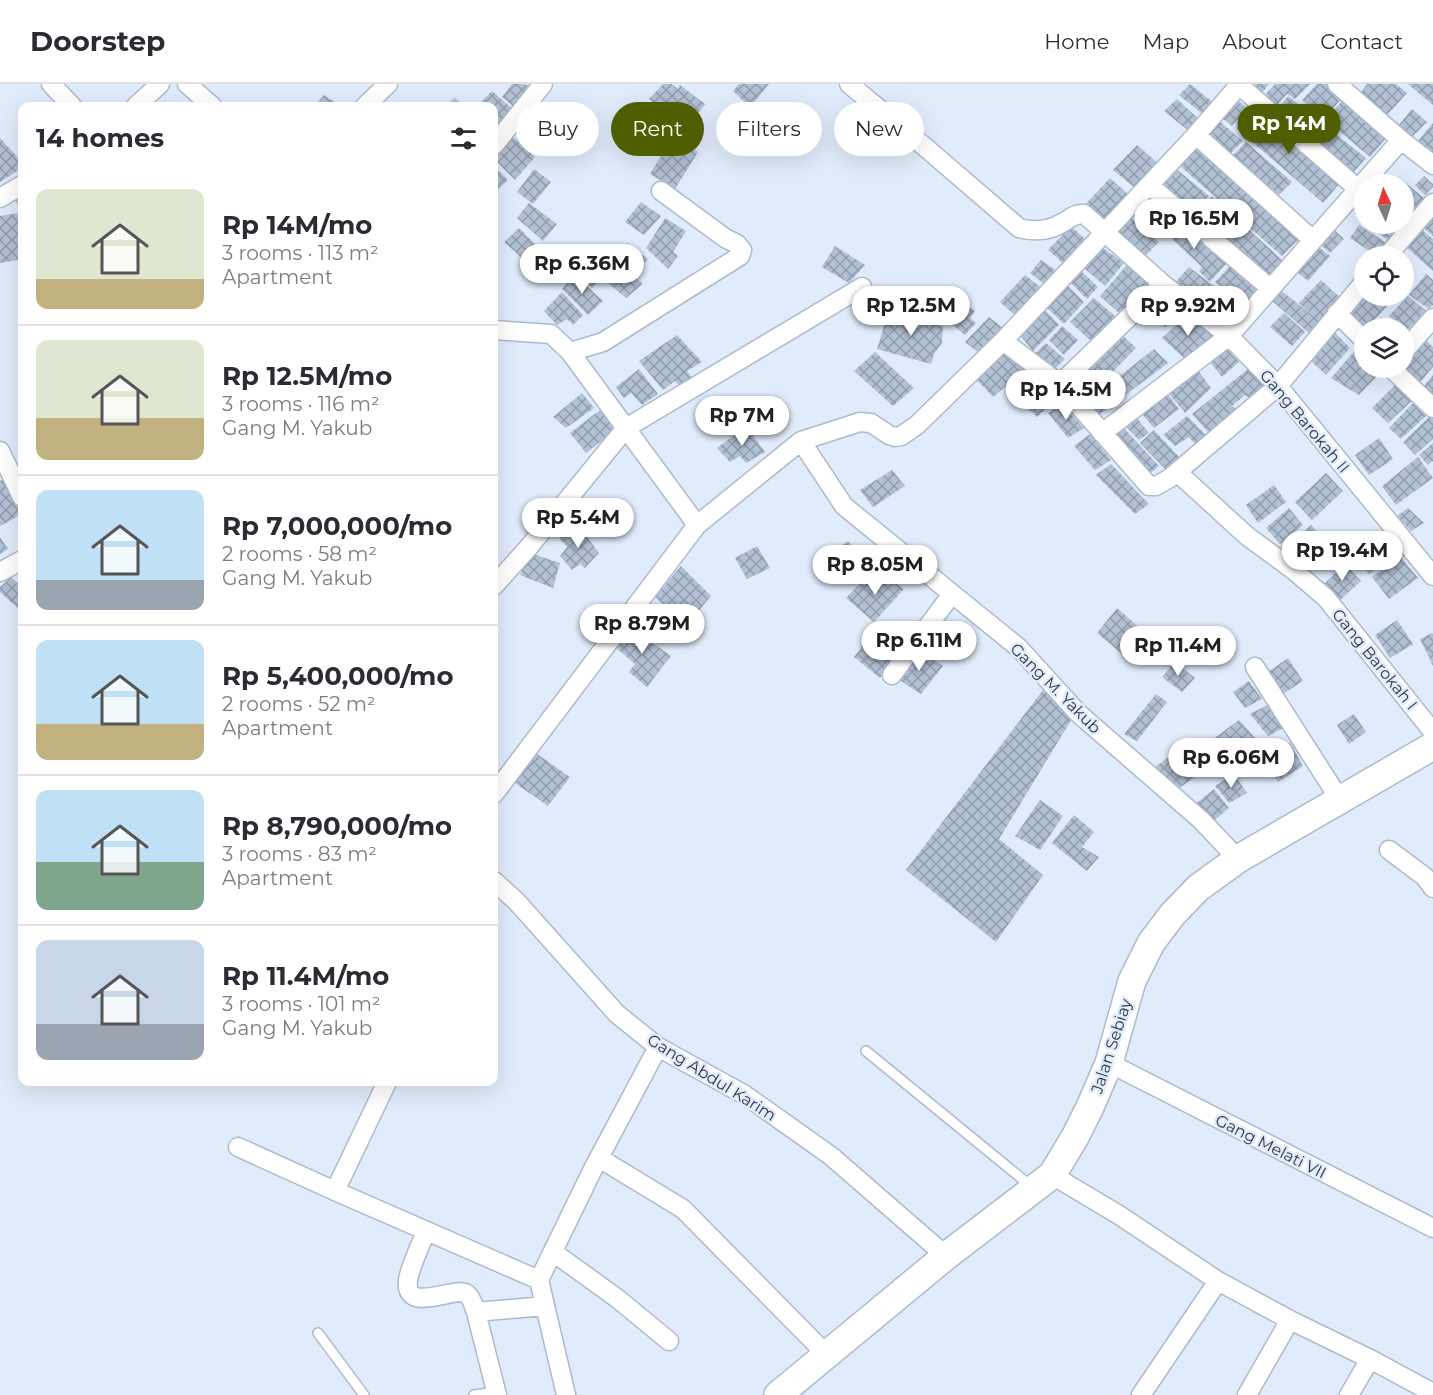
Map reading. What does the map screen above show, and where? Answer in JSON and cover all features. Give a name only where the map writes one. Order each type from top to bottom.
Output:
[{"type":"street","points":[[51,84],[68,102]]},
{"type":"street","points":[[140,102],[160,84]]},
{"type":"street","points":[[188,84],[208,102]]},
{"type":"street","points":[[498,140],[543,84]]},
{"type":"street","name":"Gang Barokah II","points":[[849,84],[1019,228],[1032,231],[1046,230],[1078,213],[1084,214],[1163,284],[1229,336],[1278,386],[1433,576]]},
{"type":"street","points":[[1337,84],[1433,165]]},
{"type":"street","points":[[498,789],[697,525],[801,441],[860,422],[870,423],[889,435],[901,436],[917,424],[1003,341],[1240,85],[1354,185]]},
{"type":"street","points":[[368,102],[380,86]]},
{"type":"street","points":[[1196,135],[1313,240]]},
{"type":"street","points":[[1371,174],[1401,140]]},
{"type":"street","points":[[1149,185],[1270,288]]},
{"type":"street","points":[[0,198],[18,187]]},
{"type":"street","points":[[570,352],[603,342],[740,256],[742,250],[737,244],[661,191]]},
{"type":"street","points":[[1102,433],[1229,336],[1354,194]]},
{"type":"street","points":[[1396,246],[1433,203]]},
{"type":"street","points":[[1060,384],[1163,284]]},
{"type":"street","points":[[498,582],[626,428],[862,287]]},
{"type":"street","points":[[1003,341],[1060,384],[1149,486],[1156,486],[1177,472],[1278,386],[1354,294]]},
{"type":"street","points":[[1337,313],[1354,330]]},
{"type":"street","points":[[1414,340],[1433,318]]},
{"type":"street","points":[[498,330],[551,333],[570,352],[697,525]]},
{"type":"street","points":[[1402,378],[1433,408]]},
{"type":"street","name":"Gang M. Yakub","points":[[801,441],[844,506],[951,595],[995,627],[1018,648],[1078,713],[1201,820],[1238,859]]},
{"type":"street","points":[[0,451],[4,473],[18,492]]},
{"type":"street","name":"Gang Barokah I","points":[[1177,472],[1247,536],[1292,569],[1326,598],[1433,732]]},
{"type":"street","points":[[0,572],[18,562]]},
{"type":"street","points":[[892,675],[951,595]]},
{"type":"street","points":[[1255,667],[1340,800]]},
{"type":"street","name":"Jalan Sebiay","points":[[778,1395],[946,1256],[1043,1182],[1075,1137],[1090,1107],[1109,1063],[1132,981],[1151,943],[1172,915],[1198,888],[1238,859],[1433,746]]},
{"type":"street","points":[[1389,850],[1425,877],[1433,888]]},
{"type":"street","name":"Gang Abdul Karim","points":[[498,885],[617,1014],[658,1047],[745,1095],[831,1155],[946,1256]]},
{"type":"street","points":[[566,1395],[539,1280],[599,1158],[658,1047]]},
{"type":"street","name":"Gang Melati VII","points":[[1109,1063],[1433,1228]]},
{"type":"street","points":[[335,1191],[385,1086]]},
{"type":"street","points":[[238,1147],[539,1280]]},
{"type":"street","points":[[599,1158],[683,1209],[826,1355]]},
{"type":"street","points":[[1043,1182],[1119,1215],[1218,1281],[1433,1393]]},
{"type":"street","points":[[426,1231],[408,1279],[411,1293],[423,1299],[457,1292],[464,1293],[470,1298],[476,1311],[496,1393]]},
{"type":"street","points":[[553,1252],[618,1299],[669,1341]]},
{"type":"street","points":[[1141,1395],[1218,1281]]},
{"type":"street","points":[[476,1311],[545,1306]]},
{"type":"street","points":[[1247,1395],[1290,1320]]},
{"type":"street","points":[[1349,1395],[1371,1359]]},
{"type":"lane","points":[[866,1051],[1043,1182]]},
{"type":"lane","points":[[318,1333],[364,1395]]},
{"type":"lane","points":[[474,1395],[496,1393]]},
{"type":"building","points":[[512,84],[525,84],[530,87],[519,102],[516,102],[515,108],[502,97]]},
{"type":"building","points":[[663,84],[671,84],[678,89],[680,85],[702,102],[653,102],[649,99]]},
{"type":"building","points":[[739,84],[769,84],[754,102],[745,102],[733,91]]},
{"type":"building","points":[[1190,84],[1215,104],[1204,115],[1179,95]]},
{"type":"building","points":[[1256,84],[1269,84],[1261,94],[1253,88]]},
{"type":"building","points":[[1275,84],[1310,84],[1295,99],[1287,94],[1276,106],[1264,96]]},
{"type":"building","points":[[1317,84],[1326,84],[1342,98],[1324,119],[1302,100]]},
{"type":"building","points":[[1367,84],[1396,84],[1407,93],[1387,115],[1360,94]]},
{"type":"building","points":[[1408,84],[1433,84],[1433,105]]},
{"type":"building","points":[[492,91],[515,111],[499,127],[498,102],[481,102]]},
{"type":"building","points":[[324,95],[335,102],[318,102]]},
{"type":"building","points":[[1232,96],[1247,108],[1232,126],[1217,114]]},
{"type":"building","points":[[1288,96],[1366,158],[1351,175],[1278,109]]},
{"type":"building","points":[[1177,99],[1202,122],[1191,133],[1164,111]]},
{"type":"building","points":[[1342,101],[1385,139],[1370,157],[1326,120]]},
{"type":"building","points":[[1254,108],[1341,182],[1323,203],[1236,128]]},
{"type":"building","points":[[1412,109],[1427,122],[1411,138],[1398,126]]},
{"type":"building","points":[[1217,119],[1243,141],[1226,158],[1201,136]]},
{"type":"building","points":[[1433,123],[1433,154],[1418,141]]},
{"type":"building","points":[[511,135],[516,140],[516,156],[535,157],[515,180],[498,163],[498,153]]},
{"type":"building","points":[[0,138],[18,158],[18,171],[0,182]]},
{"type":"building","points":[[1246,142],[1292,182],[1279,195],[1233,155]]},
{"type":"building","points":[[1137,145],[1159,164],[1135,188],[1113,170]]},
{"type":"building","points":[[1196,146],[1299,239],[1282,256],[1179,165]]},
{"type":"building","points":[[661,156],[696,156],[675,189],[650,174]]},
{"type":"building","points":[[1175,168],[1209,196],[1193,210],[1161,183]]},
{"type":"building","points":[[534,169],[551,182],[533,204],[517,192]]},
{"type":"building","points":[[498,170],[508,180],[498,189]]},
{"type":"building","points":[[1424,176],[1433,184],[1425,195],[1415,185]]},
{"type":"building","points":[[1110,178],[1129,195],[1103,223],[1084,206]]},
{"type":"building","points":[[1414,190],[1425,199],[1414,212]]},
{"type":"building","points":[[1212,196],[1282,260],[1268,277],[1195,212]]},
{"type":"building","points":[[641,202],[661,216],[644,235],[625,222]]},
{"type":"building","points":[[529,203],[557,224],[543,241],[517,218]]},
{"type":"building","points":[[18,213],[18,260],[0,263],[0,216]]},
{"type":"building","points":[[1429,215],[1433,219],[1433,236],[1420,225]]},
{"type":"building","points":[[665,218],[686,231],[673,252],[678,256],[668,269],[646,248]]},
{"type":"building","points":[[1131,218],[1159,242],[1145,256],[1117,233]]},
{"type":"building","points":[[1171,218],[1226,264],[1210,282],[1199,271],[1202,267],[1160,228]]},
{"type":"building","points":[[1071,226],[1085,239],[1063,263],[1048,250]]},
{"type":"building","points":[[1330,226],[1344,239],[1330,253],[1316,241]]},
{"type":"building","points":[[1419,227],[1433,239],[1433,271],[1414,254],[1414,246],[1404,245]]},
{"type":"building","points":[[519,228],[542,251],[529,264],[504,242]]},
{"type":"building","points":[[1354,232],[1373,234],[1391,246],[1362,246],[1350,238]]},
{"type":"building","points":[[1380,234],[1397,234],[1390,242]]},
{"type":"building","points":[[627,243],[648,259],[635,273],[614,257]]},
{"type":"building","points":[[1314,243],[1330,256],[1308,281],[1292,268]]},
{"type":"building","points":[[835,246],[865,265],[849,283],[822,267]]},
{"type":"building","points":[[1103,248],[1124,263],[1105,286],[1085,269]]},
{"type":"building","points":[[607,255],[643,284],[626,298],[602,278],[592,288],[582,276]]},
{"type":"building","points":[[1041,260],[1055,270],[1043,283],[1030,273]]},
{"type":"building","points":[[1128,264],[1150,283],[1119,313],[1100,296]]},
{"type":"building","points":[[1231,265],[1259,290],[1243,305],[1215,282]]},
{"type":"building","points":[[1189,267],[1221,291],[1204,308],[1173,285]]},
{"type":"building","points":[[1081,271],[1098,287],[1087,299],[1070,282]]},
{"type":"building","points":[[574,274],[603,301],[588,315],[562,289]]},
{"type":"building","points":[[1426,274],[1433,280],[1433,305],[1429,309],[1414,298],[1414,289]]},
{"type":"building","points":[[1025,275],[1043,289],[1017,317],[1000,302]]},
{"type":"building","points":[[1321,280],[1343,300],[1311,335],[1269,298],[1278,288],[1316,318],[1299,303]]},
{"type":"building","points":[[1066,284],[1084,302],[1064,324],[1046,307]]},
{"type":"building","points":[[948,289],[975,311],[970,318],[976,323],[965,335],[931,308]]},
{"type":"building","points":[[1165,291],[1184,312],[1165,327],[1147,307]]},
{"type":"building","points":[[562,292],[583,315],[573,325],[567,319],[557,325],[544,311]]},
{"type":"building","points":[[1223,293],[1240,308],[1224,326],[1207,312]]},
{"type":"building","points":[[1094,298],[1116,317],[1091,341],[1070,322]]},
{"type":"building","points":[[1354,301],[1354,306],[1387,306],[1376,318],[1354,318],[1354,322],[1347,319],[1352,311],[1348,308]]},
{"type":"building","points":[[1414,301],[1427,311],[1414,323],[1414,318],[1391,318],[1389,316],[1398,306],[1414,306]]},
{"type":"building","points":[[1044,309],[1059,325],[1033,351],[1020,335]]},
{"type":"building","points":[[889,310],[943,326],[942,343],[934,354],[931,364],[877,349]]},
{"type":"building","points":[[1190,313],[1215,339],[1185,359],[1162,338]]},
{"type":"building","points":[[1284,313],[1305,332],[1292,346],[1270,327]]},
{"type":"building","points":[[989,317],[1007,331],[983,356],[965,342]]},
{"type":"building","points":[[1062,326],[1078,340],[1064,355],[1049,340]]},
{"type":"building","points":[[1120,333],[1136,348],[1084,401],[1070,388],[1093,360]]},
{"type":"building","points":[[1335,333],[1350,348],[1326,375],[1311,361]]},
{"type":"building","points":[[677,335],[702,362],[687,371],[691,377],[679,386],[675,381],[663,390],[639,361]]},
{"type":"building","points":[[1423,337],[1433,347],[1433,367],[1418,385],[1411,378],[1414,378],[1414,347]]},
{"type":"building","points":[[1046,343],[1065,359],[1051,372],[1032,356]]},
{"type":"building","points":[[1223,345],[1239,362],[1222,377],[1206,357]]},
{"type":"building","points":[[1154,349],[1168,363],[1096,417],[1084,404]]},
{"type":"building","points":[[1007,351],[1025,370],[993,397],[976,379]]},
{"type":"building","points":[[875,352],[914,388],[893,406],[854,371]]},
{"type":"building","points":[[1354,352],[1354,378],[1375,378],[1359,395],[1331,378]]},
{"type":"building","points":[[639,369],[658,394],[642,405],[631,393],[624,398],[616,387]]},
{"type":"building","points":[[1197,369],[1211,388],[1185,413],[1166,390]]},
{"type":"building","points":[[1248,369],[1265,386],[1251,399],[1245,395],[1232,406],[1237,410],[1209,433],[1192,414]]},
{"type":"building","points":[[1028,370],[1058,398],[1037,417],[1021,402],[1027,396],[1013,383]]},
{"type":"building","points":[[1433,375],[1433,396],[1423,387]]},
{"type":"building","points":[[1396,384],[1413,400],[1388,423],[1372,408]]},
{"type":"building","points":[[582,393],[594,408],[566,428],[553,417]]},
{"type":"building","points":[[1167,393],[1179,409],[1154,428],[1142,414]]},
{"type":"building","points":[[1061,403],[1084,428],[1068,438],[1048,413]]},
{"type":"building","points":[[1413,403],[1426,416],[1401,439],[1389,428]]},
{"type":"building","points":[[600,410],[616,430],[586,453],[570,433]]},
{"type":"building","points":[[1431,415],[1433,439],[1415,455],[1403,442]]},
{"type":"building","points":[[1187,416],[1207,436],[1197,446],[1189,437],[1175,446],[1163,435]]},
{"type":"building","points":[[1136,417],[1149,433],[1139,440],[1125,426]]},
{"type":"building","points":[[1120,424],[1159,466],[1147,476],[1108,433]]},
{"type":"building","points":[[746,426],[765,452],[746,463],[740,456],[730,462],[717,448]]},
{"type":"building","points":[[1154,430],[1179,457],[1165,469],[1140,443]]},
{"type":"building","points":[[1090,434],[1111,460],[1095,470],[1074,446]]},
{"type":"building","points":[[1379,438],[1393,459],[1369,475],[1355,455]]},
{"type":"building","points":[[1433,443],[1433,461],[1428,465],[1419,455]]},
{"type":"building","points":[[1418,457],[1433,478],[1396,505],[1382,486]]},
{"type":"building","points":[[1111,464],[1149,504],[1135,514],[1096,475]]},
{"type":"building","points":[[892,470],[905,486],[873,507],[860,490]]},
{"type":"building","points":[[1326,473],[1343,491],[1312,520],[1295,502]]},
{"type":"building","points":[[5,478],[18,499],[18,516],[0,526],[0,481]]},
{"type":"building","points":[[1274,485],[1286,502],[1258,523],[1246,505]]},
{"type":"building","points":[[1289,508],[1303,525],[1280,544],[1266,528]]},
{"type":"building","points":[[1408,508],[1424,523],[1411,531],[1397,516]]},
{"type":"building","points":[[578,525],[599,553],[585,568],[580,564],[572,570],[560,556],[567,547],[559,538]]},
{"type":"building","points":[[1311,525],[1331,546],[1307,568],[1288,547]]},
{"type":"building","points":[[1377,535],[1393,554],[1369,574],[1353,555]]},
{"type":"building","points":[[0,537],[8,549],[0,554]]},
{"type":"building","points":[[848,541],[865,563],[840,582],[822,560]]},
{"type":"building","points":[[757,546],[770,568],[747,579],[735,558]]},
{"type":"building","points":[[530,553],[560,563],[553,588],[520,575]]},
{"type":"building","points":[[1400,556],[1418,578],[1389,599],[1372,577]]},
{"type":"building","points":[[1345,564],[1361,581],[1339,601],[1324,584]]},
{"type":"building","points":[[681,566],[711,596],[687,625],[655,597]]},
{"type":"building","points":[[880,572],[904,589],[874,622],[846,598],[863,580],[867,584]]},
{"type":"building","points":[[11,577],[18,583],[18,608],[0,592],[0,587]]},
{"type":"building","points":[[1117,608],[1142,630],[1122,654],[1097,633]]},
{"type":"building","points":[[1397,620],[1413,644],[1390,658],[1375,635]]},
{"type":"building","points":[[939,622],[965,639],[948,659],[923,641]]},
{"type":"building","points":[[629,626],[671,656],[647,687],[629,672],[635,664],[613,645]]},
{"type":"building","points":[[1221,633],[1236,653],[1217,664],[1202,647]]},
{"type":"building","points":[[1433,634],[1433,666],[1420,639]]},
{"type":"building","points":[[869,637],[898,659],[880,678],[854,657]]},
{"type":"building","points":[[917,649],[943,666],[921,694],[896,678]]},
{"type":"building","points":[[1288,658],[1303,681],[1281,695],[1268,672]]},
{"type":"building","points":[[1175,662],[1195,678],[1182,692],[1162,677]]},
{"type":"building","points":[[1249,681],[1262,699],[1245,708],[1233,692]]},
{"type":"building","points":[[1043,690],[1073,717],[999,839],[1043,875],[996,942],[906,870]]},
{"type":"building","points":[[1156,694],[1167,702],[1137,741],[1124,734]]},
{"type":"building","points":[[1269,704],[1285,727],[1268,736],[1250,714]]},
{"type":"building","points":[[1354,714],[1366,732],[1349,744],[1337,725]]},
{"type":"building","points":[[1239,720],[1258,741],[1231,759],[1213,739]]},
{"type":"building","points":[[1290,743],[1303,766],[1278,782],[1262,758]]},
{"type":"building","points":[[533,751],[570,777],[548,806],[512,781]]},
{"type":"building","points":[[1176,752],[1198,775],[1175,791],[1152,769]]},
{"type":"building","points":[[1234,774],[1247,793],[1229,803],[1215,786]]},
{"type":"building","points":[[1214,789],[1229,808],[1211,823],[1194,805]]},
{"type":"building","points":[[1040,800],[1063,816],[1040,850],[1015,836]]},
{"type":"building","points":[[1074,815],[1094,832],[1082,847],[1099,857],[1087,871],[1052,843]]}]
